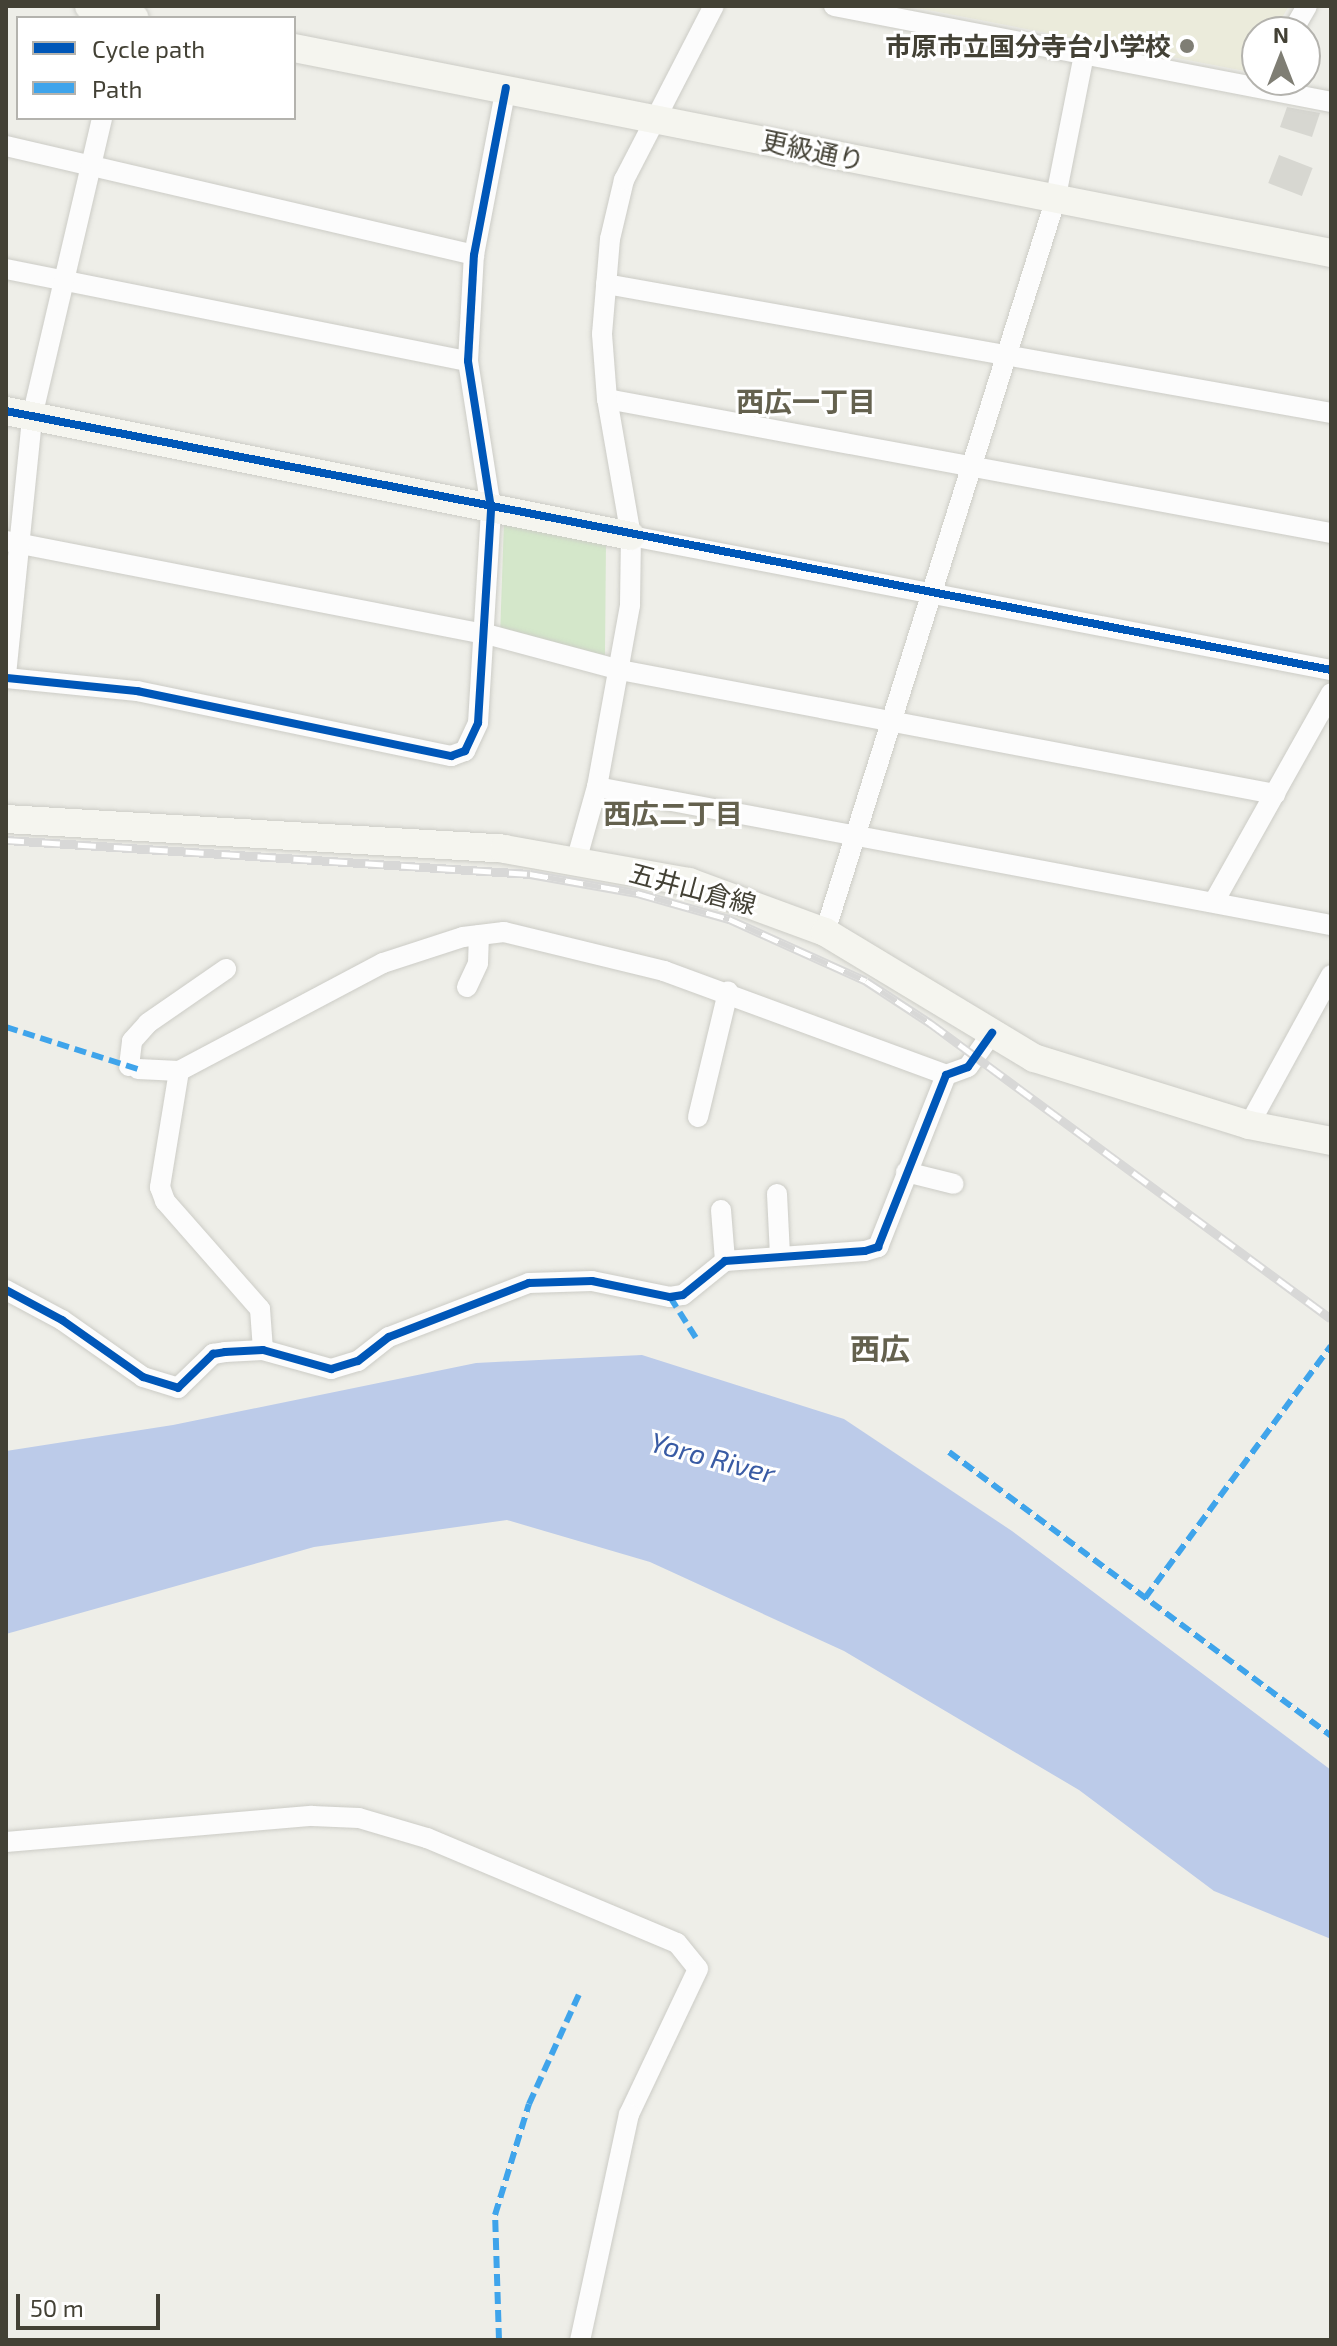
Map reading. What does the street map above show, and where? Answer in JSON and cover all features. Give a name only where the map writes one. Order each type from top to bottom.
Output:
[{"type":"street","points":[[89,6],[129,15]]},
{"type":"street","points":[[577,858],[597,787],[630,605],[631,536],[607,399],[602,334],[610,239],[624,180],[659,118],[714,6]]},
{"type":"street","points":[[834,6],[868,9],[1084,54],[1241,80]]},
{"type":"street","name":"更級通り","points":[[296,48],[659,118],[1055,201],[1331,253]]},
{"type":"street","points":[[825,932],[853,835],[935,594],[1055,201],[1084,54]]},
{"type":"street","points":[[102,120],[64,281],[19,414],[6,676],[137,691],[451,756],[465,751],[478,723],[486,634],[491,508],[468,361],[474,255],[506,88]]},
{"type":"street","points":[[1308,96],[1331,102]]},
{"type":"street","points":[[6,146],[474,255]]},
{"type":"street","points":[[6,269],[468,361]]},
{"type":"street","points":[[606,284],[1331,413]]},
{"type":"street","points":[[607,399],[1331,533]]},
{"type":"street","points":[[19,414],[631,536],[1331,670]]},
{"type":"street","points":[[11,542],[486,634],[620,670],[892,719],[1275,794]]},
{"type":"street","points":[[1215,900],[1331,693]]},
{"type":"street","points":[[597,787],[1215,900],[1331,925]]},
{"type":"street","name":"五井山倉線","points":[[6,819],[504,849],[577,858],[689,882],[825,932],[1034,1058],[1249,1125],[1328,1135]]},
{"type":"street","points":[[226,969],[148,1023],[132,1041],[134,1068],[179,1071],[383,963],[479,935],[504,932],[549,939],[728,992],[946,1075],[968,1067],[992,1033]]},
{"type":"street","points":[[467,987],[478,963],[479,935]]},
{"type":"street","points":[[1249,1125],[1331,975]]},
{"type":"street","points":[[698,1117],[728,992]]},
{"type":"street","points":[[179,1071],[160,1187],[165,1201],[260,1309],[263,1350]]},
{"type":"street","points":[[6,1290],[166,1388],[191,1378],[213,1354],[263,1350],[331,1369],[358,1361],[389,1337],[529,1283],[592,1281],[670,1297],[683,1295],[725,1261],[878,1247],[946,1075]]},
{"type":"street","points":[[906,1172],[954,1184]]},
{"type":"street","points":[[777,1194],[780,1256]]},
{"type":"street","points":[[721,1210],[725,1261]]},
{"type":"street","points":[[6,1842],[312,1816],[359,1818],[427,1838],[677,1943],[698,1969],[629,2114],[580,2340]]},
{"type":"shaded area","name":"市原市立国分寺台小学校","points":[[907,6],[1289,6],[1283,16],[1241,16],[1241,70]]},
{"type":"green space","points":[[504,522],[606,542],[605,655],[500,636]]},
{"type":"water","name":"Yoro River","points":[[642,1355],[844,1419],[1012,1531],[1331,1770],[1331,1939],[1214,1891],[1079,1790],[844,1651],[650,1562],[507,1520],[314,1547],[6,1634],[6,1451],[173,1425],[476,1363]]},
{"type":"building","points":[[1287,107],[1320,113],[1312,137],[1280,127]]},
{"type":"building","points":[[1279,155],[1313,168],[1302,196],[1268,183]]},
{"type":"railway","points":[[6,840],[530,874],[637,893],[729,919],[866,981],[930,1023],[1331,1319]]},
{"type":"marked path","points":[[6,1027],[138,1069]]},
{"type":"marked path","points":[[670,1297],[696,1338]]},
{"type":"marked path","points":[[1145,1598],[1331,1346]]},
{"type":"marked path","points":[[949,1452],[1331,1736]]},
{"type":"marked path","points":[[499,2340],[495,2215],[529,2104],[581,1990]]},
{"type":"cycle path","points":[[6,678],[137,691],[451,756],[465,751],[478,723],[491,508],[468,361],[474,255],[506,88]]},
{"type":"cycle path","points":[[6,411],[1331,670]]},
{"type":"cycle path","points":[[6,1290],[62,1320],[143,1377],[178,1388],[213,1354],[225,1352],[263,1350],[331,1369],[358,1361],[389,1337],[529,1283],[592,1281],[670,1297],[683,1295],[725,1261],[865,1251],[878,1247],[946,1075],[968,1067],[992,1033]]},
{"type":"place","name":"市原市立国分寺台小学校","points":[[1187,46]]},
{"type":"district","name":"西広一丁目","points":[[806,401]]},
{"type":"district","name":"西広二丁目","points":[[673,813]]},
{"type":"district","name":"西広","points":[[880,1348]]}]
